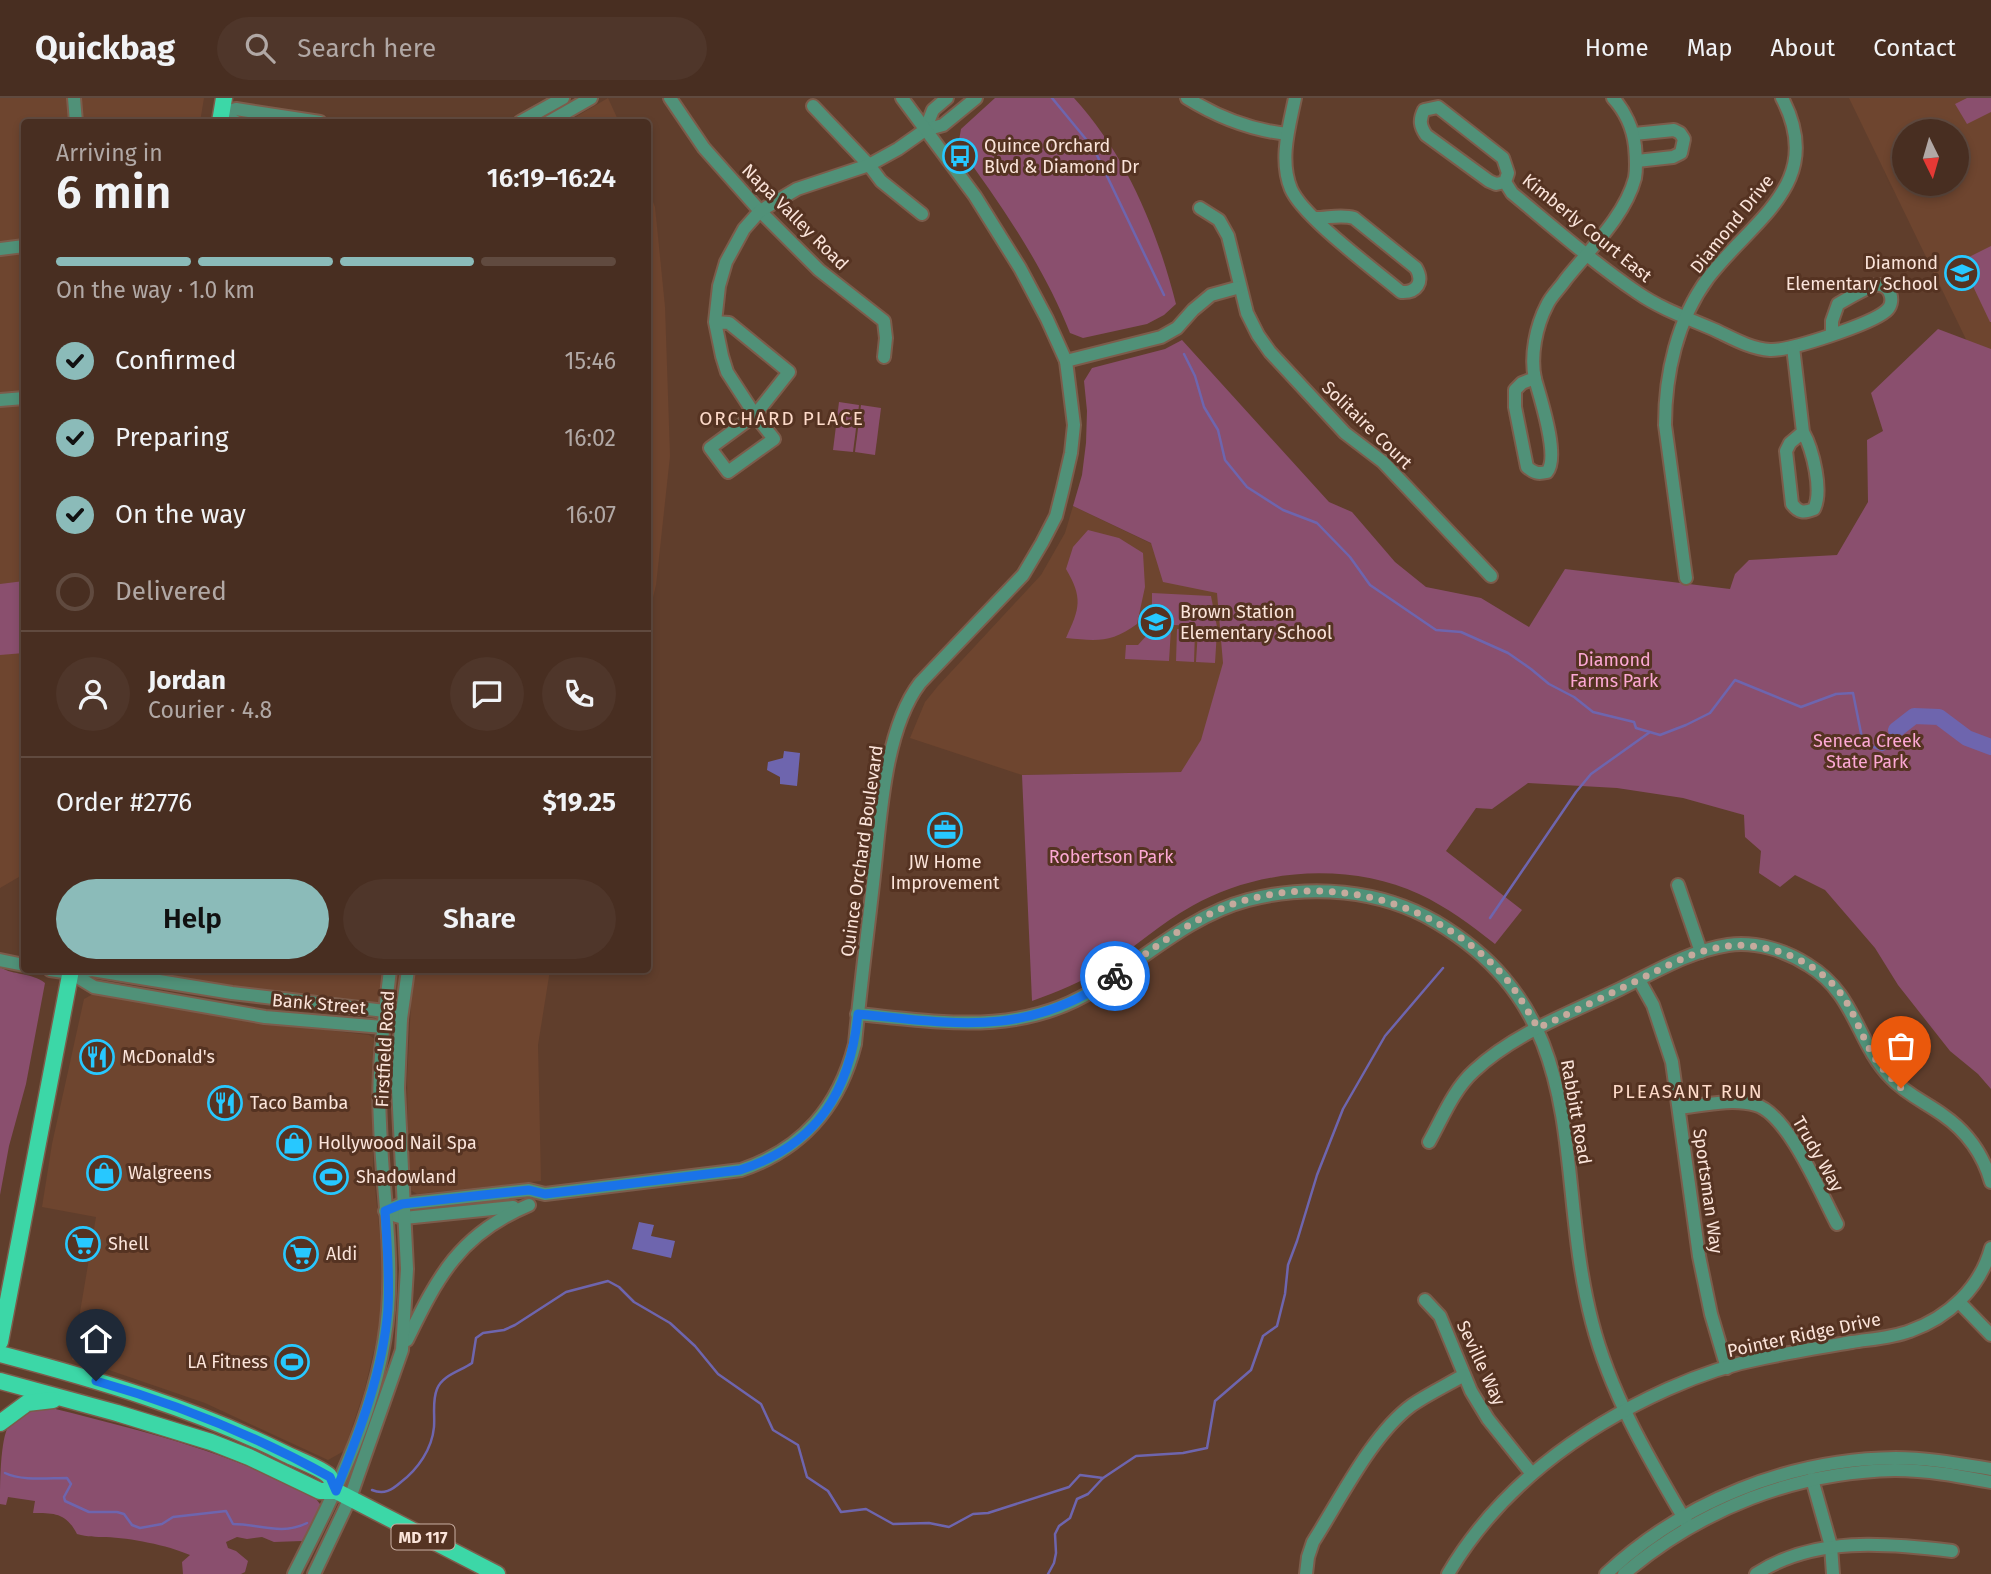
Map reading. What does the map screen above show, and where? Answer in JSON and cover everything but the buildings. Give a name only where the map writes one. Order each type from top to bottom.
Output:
[{"type":"main road","points":[[0,1342],[4,1298],[71,973]]},
{"type":"main road","name":"MD 117","points":[[0,1354],[121,1388],[195,1414],[272,1447],[330,1477],[343,1495]]},
{"type":"main road","name":"MD 117","points":[[0,1381],[117,1413],[224,1447],[320,1491],[343,1495],[497,1574]]},
{"type":"main road","points":[[0,1423],[27,1403],[45,1399],[66,1400]]},
{"type":"main road","points":[[117,1413],[146,1413],[166,1418],[195,1414]]},
{"type":"street","points":[[74,98],[76,119]]},
{"type":"street","points":[[525,119],[563,98]]},
{"type":"street","points":[[554,119],[591,98]]},
{"type":"street","name":"Quince Orchard Boulevard","points":[[385,1211],[402,1204],[529,1190],[545,1194],[740,1170],[764,1163],[800,1139],[831,1104],[850,1062],[885,791],[900,719],[920,683],[1023,575],[1056,516],[1071,453],[1074,425],[1066,361],[1020,268],[975,196],[901,98]]},
{"type":"street","points":[[925,130],[933,110],[947,98]]},
{"type":"street","points":[[715,322],[729,323],[789,372],[755,415],[710,448],[728,472],[774,439],[755,415],[727,372],[715,322],[719,286],[726,262],[744,229],[760,211],[797,189],[869,165],[925,130],[943,125],[976,98]]},
{"type":"street","points":[[1187,98],[1223,120],[1287,134]]},
{"type":"street","points":[[1295,98],[1285,154],[1291,188],[1297,199],[1315,219],[1401,292],[1409,293],[1420,282],[1420,274],[1416,268],[1354,218],[1346,215],[1315,219]]},
{"type":"street","points":[[1535,378],[1522,383],[1515,390],[1515,407],[1527,467],[1532,472],[1539,473],[1547,472],[1551,463],[1544,406],[1535,378],[1534,356],[1543,314],[1548,303],[1614,219],[1629,194],[1635,176],[1637,161],[1634,134],[1613,98]]},
{"type":"street","name":"Napa Valley Road","points":[[672,99],[704,148],[760,211],[819,270],[884,321],[884,358]]},
{"type":"street","name":"Diamond Drive","points":[[1686,578],[1665,425],[1665,400],[1670,366],[1686,317],[1708,278],[1775,203],[1788,183],[1796,163],[1796,143],[1786,99]]},
{"type":"street","points":[[813,106],[881,181],[922,214]]},
{"type":"street","name":"Kimberly Court East","points":[[1438,107],[1503,158],[1508,173],[1505,182],[1496,184],[1489,181],[1426,135],[1420,118],[1424,110],[1438,107]]},
{"type":"street","points":[[222,111],[236,109],[301,119]]},
{"type":"street","points":[[1634,134],[1674,130],[1684,139],[1681,153],[1673,157],[1637,161]]},
{"type":"street","name":"Kimberly Court East","points":[[1505,182],[1512,193],[1640,295],[1744,343],[1765,349],[1793,347],[1832,334],[1887,311],[1892,303],[1889,291],[1884,286],[1876,285],[1838,303],[1832,321],[1832,334]]},
{"type":"street","name":"Solitaire Court","points":[[1200,208],[1219,220],[1228,236],[1252,324],[1270,352],[1345,433],[1383,461],[1491,576]]},
{"type":"street","points":[[0,249],[21,246]]},
{"type":"street","points":[[1066,361],[1161,337],[1177,328],[1211,295],[1240,287]]},
{"type":"street","points":[[1793,347],[1803,432],[1810,444],[1818,491],[1818,502],[1814,509],[1804,513],[1797,510],[1792,503],[1786,451],[1790,443],[1803,432]]},
{"type":"street","points":[[0,400],[21,398]]},
{"type":"street","points":[[1678,885],[1701,952]]},
{"type":"street","name":"Rabbitt Road","points":[[858,1014],[962,1024],[984,1024],[1030,1017],[1095,990],[1178,932],[1212,913],[1238,902],[1267,895],[1312,890],[1358,894],[1392,902],[1422,914],[1451,931],[1482,955],[1504,977],[1523,1002],[1548,1052],[1558,1086],[1584,1281],[1592,1321],[1606,1367],[1625,1411],[1686,1522]]},
{"type":"street","points":[[1429,1143],[1455,1095],[1471,1073],[1497,1051],[1538,1028],[1701,952],[1728,945],[1750,944],[1793,956],[1810,966],[1836,989],[1855,1016],[1868,1048],[1881,1067],[1901,1088],[1960,1128],[1978,1151],[1991,1182]]},
{"type":"street","points":[[0,960],[21,964]]},
{"type":"street","name":"Bank Street","points":[[73,973],[94,987],[265,1017],[383,1027],[401,1019]]},
{"type":"street","name":"Bank Street","points":[[111,973],[259,996],[385,1011],[401,1019]]},
{"type":"street","name":"Firstfield Road","points":[[295,1574],[343,1495],[384,1341],[389,1287],[379,1120],[383,1027],[390,973]]},
{"type":"street","name":"Firstfield Road","points":[[314,1574],[402,1350],[407,1279],[398,1088],[401,1019],[408,973]]},
{"type":"street","name":"Sportsman Way","points":[[1639,980],[1653,1005],[1667,1041],[1680,1108],[1699,1256],[1711,1314],[1727,1368]]},
{"type":"street","name":"Trudy Way","points":[[1680,1108],[1744,1102],[1759,1105],[1771,1112],[1787,1130],[1837,1224]]},
{"type":"street","name":"Quince Orchard Boulevard","points":[[385,1211],[404,1219],[529,1205],[545,1194]]},
{"type":"street","points":[[402,1350],[433,1286],[455,1256],[496,1221],[529,1205]]},
{"type":"street","name":"Pointer Ridge Drive","points":[[1448,1574],[1485,1522],[1532,1474],[1580,1436],[1669,1388],[1727,1368],[1760,1359],[1908,1332],[1934,1321],[1968,1294],[1987,1263],[1991,1248]]},
{"type":"street","name":"Seville Way","points":[[1425,1300],[1440,1315],[1464,1375],[1488,1419],[1532,1474]]},
{"type":"street","points":[[1959,1302],[1991,1335]]},
{"type":"street","points":[[1306,1574],[1313,1542],[1388,1427],[1411,1406],[1464,1375]]},
{"type":"street","points":[[1624,1574],[1686,1522],[1758,1482],[1809,1467],[1854,1460],[1897,1458],[1941,1461],[1991,1469]]},
{"type":"street","points":[[1606,1574],[1651,1537],[1762,1494],[1812,1479],[1856,1472],[1897,1470],[1940,1473],[1991,1482]]},
{"type":"street","points":[[1812,1479],[1831,1546],[1833,1574]]},
{"type":"street","points":[[1756,1574],[1777,1562],[1831,1546],[1894,1544],[1952,1551]]},
{"type":"shaded area","points":[[0,98],[204,98],[200,119],[21,119],[21,876],[0,888]]},
{"type":"shaded area","points":[[608,98],[618,119],[572,119]]},
{"type":"shaded area","name":"Diamond Elementary School","points":[[1849,98],[1991,98],[1991,373],[1977,362],[1897,196],[1969,196],[1969,119],[1892,119],[1892,187]]},
{"type":"shaded area","points":[[651,197],[655,207],[665,307],[670,456],[656,585],[651,606]]},
{"type":"shaded area","name":"Brown Station Elementary School","points":[[1073,506],[1413,669],[1388,768],[1022,775],[910,738],[925,702],[1041,575],[1065,533]]},
{"type":"shaded area","points":[[784,751],[800,753],[797,786],[780,784],[780,777],[767,770],[768,762],[783,758]]},
{"type":"shaded area","points":[[157,973],[550,973],[538,1045],[541,1181],[417,1194],[409,1189],[407,1079],[411,1004],[376,1004],[271,992]]},
{"type":"shaded area","points":[[93,994],[242,1020],[369,1035],[376,1040],[373,1167],[382,1257],[380,1325],[364,1392],[344,1451],[328,1460],[205,1403],[72,1360],[96,1217],[42,1207],[52,1144],[84,999]]},
{"type":"shaded area","points":[[639,1222],[654,1225],[651,1236],[675,1241],[671,1258],[632,1249]]},
{"type":"green space","points":[[995,98],[1074,98],[1093,120],[1124,168],[1159,248],[1176,304],[1164,315],[1147,324],[1083,338],[1070,333],[1048,284],[1020,237],[958,146],[961,129]]},
{"type":"green space","points":[[1967,98],[1991,98],[1991,112],[1969,123],[1969,119],[1964,119],[1955,104]]},
{"type":"green space","points":[[1991,246],[1991,322],[1990,322],[1961,261]]},
{"type":"green space","points":[[1938,329],[1991,349],[1991,1089],[1978,1074],[1950,1051],[1898,985],[1875,948],[1825,890],[1795,875],[1780,887],[1759,873],[1761,851],[1745,837],[1744,815],[1683,798],[1617,788],[1528,783],[1492,809],[1476,808],[1446,851],[1522,910],[1495,944],[1439,905],[1392,884],[1334,874],[1275,877],[1218,893],[1192,906],[1096,972],[1032,1001],[1022,775],[1181,772],[1201,740],[1223,663],[1217,593],[1163,582],[1151,543],[1073,506],[1082,475],[1086,443],[1084,381],[1092,368],[1165,349],[1182,340],[1329,502],[1352,512],[1395,562],[1426,587],[1481,598],[1529,627],[1565,569],[1730,589],[1735,574],[1749,560],[1837,555],[1868,502],[1867,440],[1883,431],[1871,393]]},
{"type":"green space","points":[[839,402],[859,405],[853,452],[833,450]]},
{"type":"green space","points":[[861,405],[881,408],[875,455],[855,452]]},
{"type":"green space","points":[[1088,530],[1119,538],[1143,553],[1145,587],[1137,624],[1111,638],[1066,638],[1078,603],[1075,588],[1066,569],[1073,547]]},
{"type":"green space","points":[[21,581],[21,653],[0,655],[0,584]]},
{"type":"green space","points":[[1152,593],[1211,596],[1217,627],[1152,624]]},
{"type":"green space","points":[[1146,629],[1171,629],[1169,661],[1125,659],[1126,645],[1138,645],[1147,635]]},
{"type":"green space","points":[[1177,629],[1195,630],[1194,662],[1176,661]]},
{"type":"green space","points":[[1198,630],[1217,631],[1215,663],[1196,662]]},
{"type":"green space","points":[[0,967],[45,983],[26,1084],[9,1146],[0,1195]]},
{"type":"green space","points":[[44,1406],[149,1433],[218,1455],[284,1482],[316,1499],[320,1509],[302,1541],[274,1542],[262,1537],[237,1537],[226,1542],[228,1548],[248,1561],[245,1572],[241,1574],[183,1574],[182,1562],[190,1555],[181,1551],[137,1540],[77,1534],[64,1518],[48,1513],[33,1513],[35,1501],[8,1497],[6,1505],[0,1504],[2,1451],[9,1425],[20,1415]]},
{"type":"waterway","points":[[1052,98],[1094,149],[1164,295]]},
{"type":"waterway","points":[[1184,354],[1195,376],[1204,407],[1218,430],[1225,460],[1247,487],[1283,510],[1317,523],[1350,557],[1370,585],[1436,630],[1461,632],[1508,653],[1593,712],[1634,722],[1636,728],[1660,735],[1710,713],[1735,680],[1801,707],[1836,694],[1853,693],[1863,743],[1882,750],[1895,744],[1896,730]]},
{"type":"waterway","points":[[1896,730],[1914,716],[1939,717],[1967,738],[1991,747]]},
{"type":"waterway","points":[[1490,918],[1591,774],[1650,732]]},
{"type":"waterway","points":[[372,1490],[388,1491],[407,1477],[423,1458],[433,1435],[435,1394],[439,1384],[472,1363],[476,1338],[483,1333],[504,1330],[515,1325],[566,1292],[608,1281],[619,1287],[634,1302],[670,1323],[695,1346],[718,1374],[761,1404],[773,1430],[798,1445],[807,1477],[828,1491],[841,1512],[866,1509],[893,1524],[929,1523],[949,1527],[973,1514],[988,1513],[1069,1487],[1080,1475],[1103,1478],[1136,1456],[1183,1453],[1207,1448],[1215,1401],[1251,1370],[1263,1336],[1277,1326],[1285,1294],[1288,1265],[1317,1175],[1343,1109],[1385,1036],[1443,968]]},
{"type":"waterway","points":[[5,1473],[26,1478],[67,1478],[71,1484],[64,1497],[65,1501],[89,1512],[124,1514],[132,1525],[140,1528],[162,1524],[173,1517],[226,1511],[233,1524],[288,1529],[307,1523]]},
{"type":"waterway","points":[[1048,1574],[1054,1563],[1055,1534],[1059,1526],[1070,1518],[1077,1499],[1088,1494],[1103,1478]]},
{"type":"way so far","points":[[1115,976],[1178,932],[1212,913],[1238,902],[1267,895],[1312,890],[1358,894],[1392,902],[1422,914],[1460,937],[1490,961],[1504,977],[1538,1028],[1689,956],[1728,945],[1750,944],[1793,956],[1810,966],[1836,989],[1855,1016],[1868,1048],[1901,1088]]},
{"type":"place","name":"Quince Orchard Blvd & Diamond Dr","points":[[960,156]]},
{"type":"place","name":"Diamond Elementary School","points":[[1962,273]]},
{"type":"place","name":"Brown Station Elementary School","points":[[1156,622]]},
{"type":"place","name":"JW Home Improvement","points":[[945,830]]},
{"type":"place","name":"McDonald's","points":[[97,1057]]},
{"type":"place","name":"Taco Bamba","points":[[225,1103]]},
{"type":"place","name":"Hollywood Nail Spa","points":[[294,1143]]},
{"type":"place","name":"Walgreens","points":[[104,1173]]},
{"type":"place","name":"Shadowland","points":[[331,1177]]},
{"type":"place","name":"Shell","points":[[83,1244]]},
{"type":"place","name":"Aldi","points":[[301,1254]]},
{"type":"place","name":"LA Fitness","points":[[292,1362]]},
{"type":"district","name":"ORCHARD PLACE","points":[[782,418]]},
{"type":"district","name":"PLEASANT RUN","points":[[1688,1091]]},
{"type":"route","points":[[96,1381],[195,1414],[272,1447],[330,1477],[336,1491],[367,1409],[384,1341],[389,1287],[385,1211],[402,1204],[476,1198],[529,1190],[545,1194],[662,1181],[740,1170],[764,1163],[800,1139],[831,1104],[850,1062],[858,1014],[962,1024],[1005,1022],[1030,1017],[1069,1003],[1115,976]]},
{"type":"park label","name":"Diamond Farms Park","points":[[1614,670]]},
{"type":"park label","name":"Seneca Creek State Park","points":[[1867,751]]},
{"type":"park label","name":"Robertson Park","points":[[1111,857]]}]
